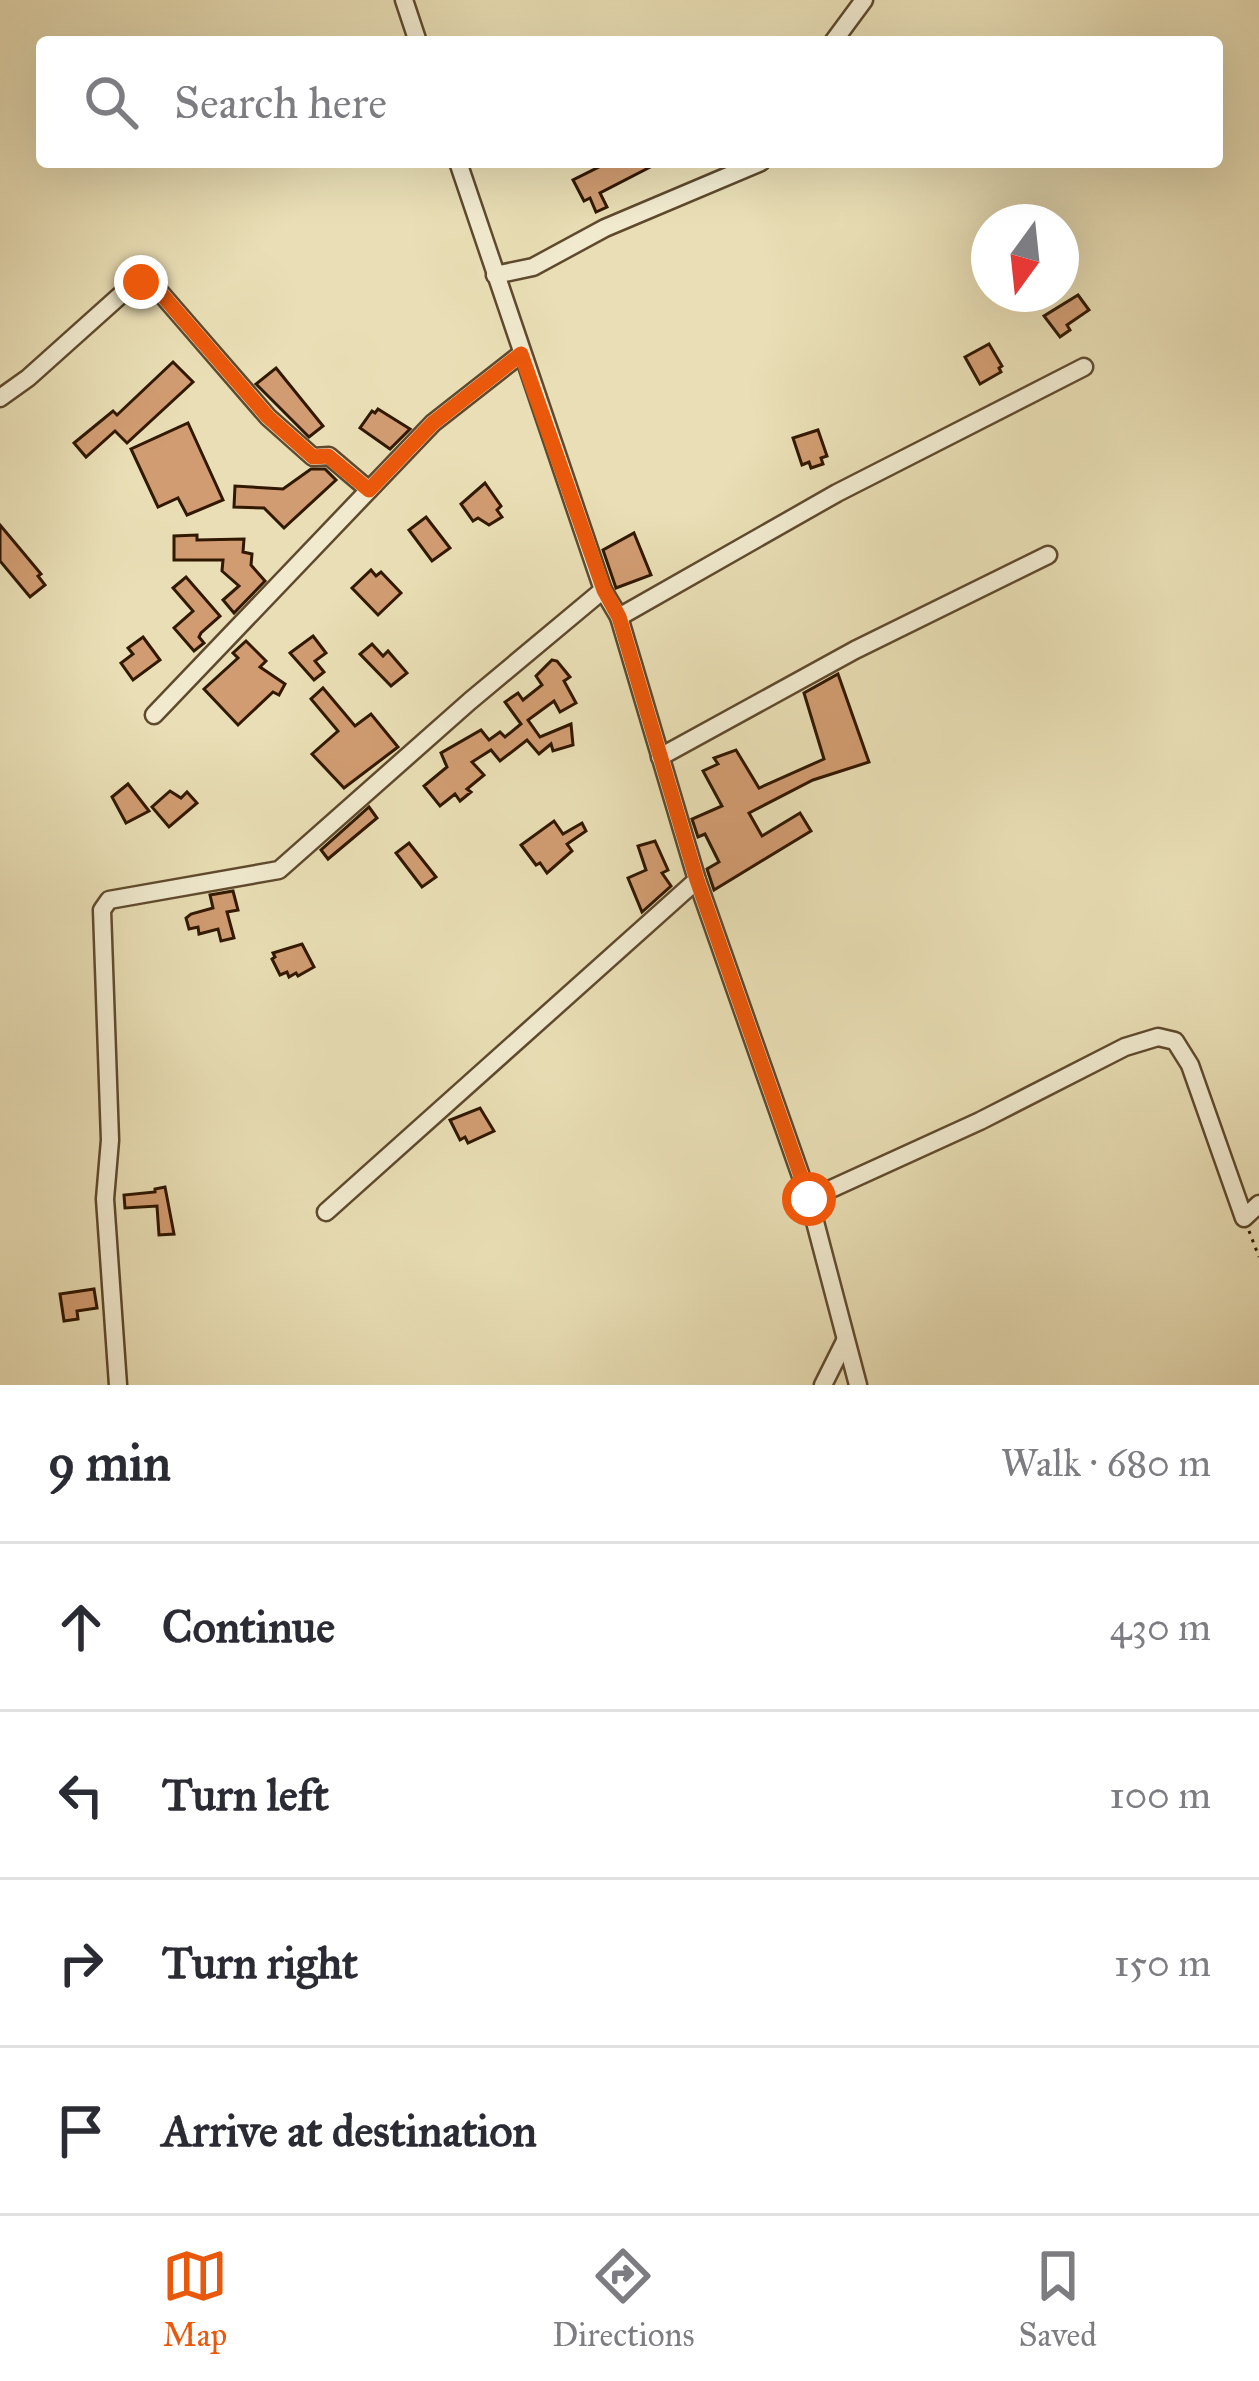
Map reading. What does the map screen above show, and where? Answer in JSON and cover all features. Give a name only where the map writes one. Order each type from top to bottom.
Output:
[{"type":"street","points":[[404,0],[416,36]]},
{"type":"street","points":[[837,36],[864,0]]},
{"type":"street","points":[[460,168],[604,590],[619,617],[697,880],[809,1199],[858,1385]]},
{"type":"street","points":[[495,275],[532,267],[605,228],[747,168]]},
{"type":"street","points":[[0,398],[141,282],[158,290],[268,417],[313,457],[328,456],[369,490]]},
{"type":"street","points":[[154,715],[433,423],[521,354]]},
{"type":"street","points":[[619,617],[838,493],[1084,367]]},
{"type":"street","points":[[660,757],[855,650],[1048,555]]},
{"type":"street","points":[[118,1385],[105,1199],[110,1140],[102,910],[109,900],[279,870],[604,590]]},
{"type":"street","points":[[326,1212],[697,880]]},
{"type":"street","points":[[809,1199],[980,1121],[1125,1047],[1159,1036],[1175,1041],[1190,1065],[1244,1218],[1259,1204]]},
{"type":"street","points":[[823,1385],[844,1341]]},
{"type":"path","points":[[1244,1218],[1259,1257]]},
{"type":"building","points":[[597,168],[648,168],[600,193],[607,207],[596,212],[573,180]]},
{"type":"building","points":[[1079,296],[1089,310],[1067,325],[1070,330],[1060,337],[1044,316],[1079,312]]},
{"type":"building","points":[[989,344],[1001,372],[980,384],[965,357]]},
{"type":"building","points":[[173,362],[193,382],[127,443],[115,431],[86,457],[74,443],[113,411],[117,415]]},
{"type":"building","points":[[276,368],[323,426],[309,437],[256,384]]},
{"type":"building","points":[[378,409],[410,429],[390,449],[360,428]]},
{"type":"building","points":[[188,423],[223,500],[187,515],[178,498],[158,507],[131,449]]},
{"type":"building","points":[[818,430],[827,456],[821,458],[823,464],[811,468],[809,462],[802,465],[793,438]]},
{"type":"building","points":[[311,469],[325,469],[336,480],[284,528],[264,508],[234,507],[235,486],[283,489]]},
{"type":"building","points":[[485,483],[501,506],[497,510],[502,517],[489,525],[478,518],[473,521],[461,504]]},
{"type":"building","points":[[426,517],[450,548],[432,561],[409,530]]},
{"type":"building","points":[[0,525],[41,574],[45,585],[30,597],[0,561]]},
{"type":"building","points":[[634,533],[651,575],[616,588],[603,550]]},
{"type":"building","points":[[197,535],[197,540],[244,539],[243,552],[252,554],[251,565],[265,581],[234,613],[223,600],[239,586],[222,571],[223,560],[174,560],[174,536]]},
{"type":"building","points":[[371,570],[376,576],[381,572],[401,593],[378,615],[352,588]]},
{"type":"building","points":[[186,577],[220,616],[201,633],[204,643],[194,651],[174,628],[193,611],[173,588]]},
{"type":"building","points":[[313,636],[326,653],[315,661],[324,672],[314,680],[290,653]]},
{"type":"building","points":[[143,637],[160,660],[133,680],[121,663],[133,654],[128,648]]},
{"type":"building","points":[[246,641],[266,661],[260,667],[285,684],[279,695],[273,692],[238,725],[204,689],[238,658],[233,653]]},
{"type":"building","points":[[372,644],[383,656],[388,651],[407,673],[391,686],[360,654]]},
{"type":"building","points":[[552,660],[570,677],[564,681],[576,703],[560,712],[554,701],[528,720],[540,737],[571,724],[573,745],[553,751],[551,744],[539,754],[527,740],[500,761],[491,750],[472,762],[484,775],[467,789],[471,792],[460,801],[455,794],[440,806],[424,786],[447,767],[441,753],[481,730],[489,740],[500,732],[505,737],[521,724],[505,702],[518,693],[523,700],[542,685],[536,676]]},
{"type":"building","points":[[838,674],[869,762],[813,780],[749,813],[762,836],[800,813],[811,831],[714,890],[707,869],[719,862],[705,834],[698,837],[692,819],[722,806],[703,771],[718,764],[714,758],[736,750],[759,788],[824,759],[804,693]]},
{"type":"building","points":[[323,688],[355,726],[371,714],[398,747],[344,788],[312,754],[338,731],[311,699]]},
{"type":"building","points":[[128,784],[149,811],[126,823],[112,797]]},
{"type":"building","points":[[170,791],[181,798],[187,792],[197,803],[169,827],[152,807]]},
{"type":"building","points":[[369,807],[377,818],[328,859],[321,850]]},
{"type":"building","points":[[554,821],[563,834],[582,823],[586,831],[567,844],[572,851],[547,873],[521,845]]},
{"type":"building","points":[[655,841],[668,870],[662,873],[671,886],[642,912],[628,878],[646,870],[638,846]]},
{"type":"building","points":[[409,843],[436,877],[422,887],[396,853]]},
{"type":"building","points":[[233,891],[238,910],[227,912],[234,938],[221,941],[218,929],[199,934],[198,927],[189,929],[186,918],[213,908],[210,895]]},
{"type":"building","points":[[302,944],[314,967],[298,976],[280,975],[273,953]]},
{"type":"building","points":[[480,1108],[494,1131],[468,1143],[465,1137],[460,1140],[450,1120]]},
{"type":"building","points":[[165,1187],[174,1234],[159,1235],[157,1206],[125,1208],[124,1195]]},
{"type":"building","points":[[94,1289],[97,1308],[77,1311],[78,1319],[64,1321],[60,1294]]},
{"type":"route","points":[[141,282],[158,290],[268,417],[313,457],[328,456],[369,490],[433,423],[521,354],[604,590],[619,617],[697,880],[809,1199]]}]
